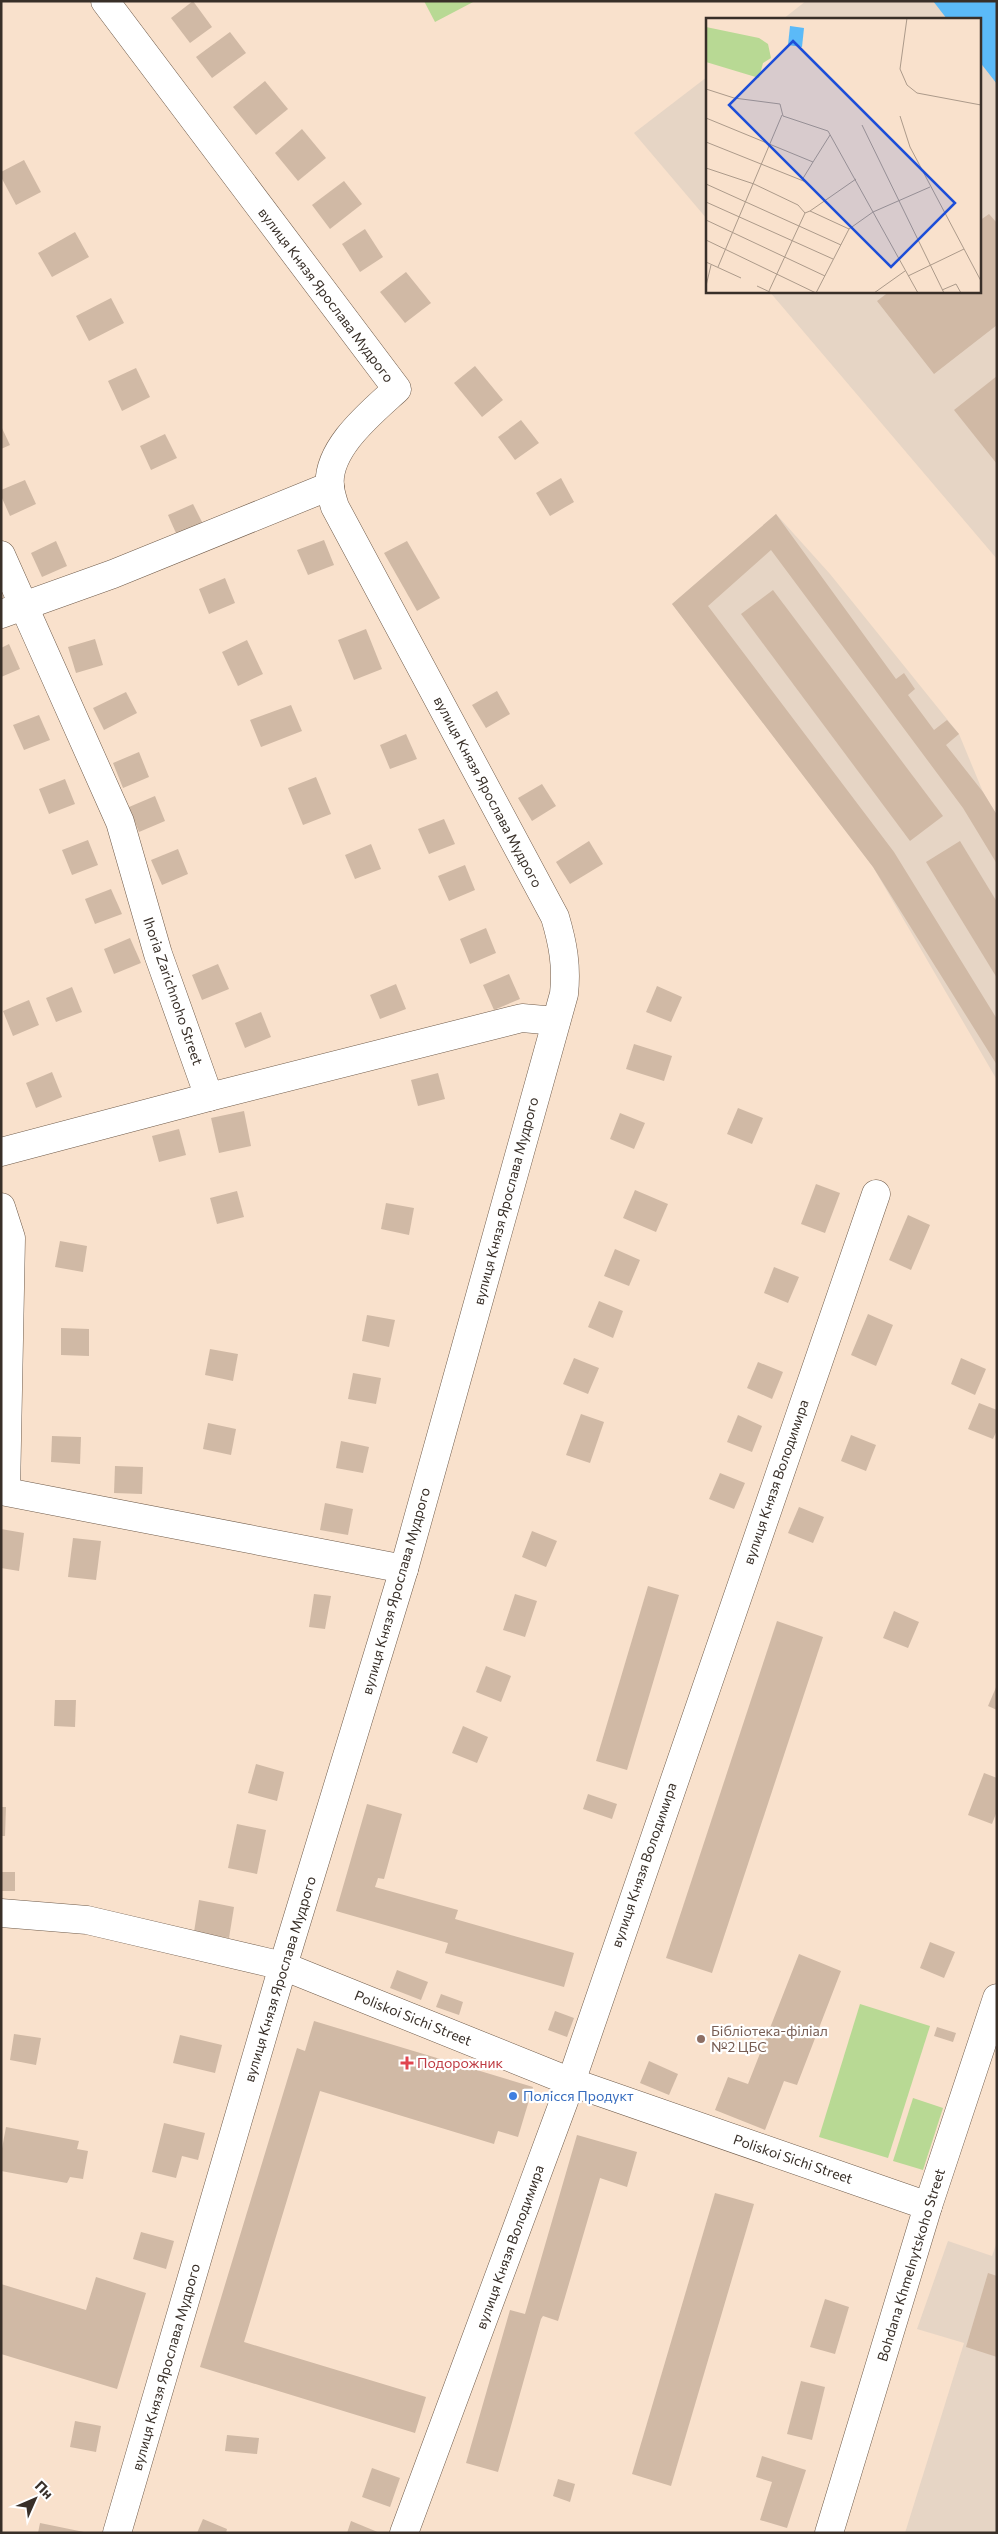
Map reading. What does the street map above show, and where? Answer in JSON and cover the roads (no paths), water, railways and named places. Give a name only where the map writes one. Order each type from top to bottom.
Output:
[{"type":"street","name":"вулиця Князя Ярослава Мудрого","points":[[105,1],[397,388],[352,432],[334,461],[330,486],[335,507],[555,917],[564,946],[566,971],[564,994],[404,1569],[283,1966],[117,2533]]},
{"type":"street","points":[[12,610],[113,574],[330,486]]},
{"type":"street","name":"Ihoria Zarichnoho Street","points":[[1,555],[12,610],[120,822],[158,954],[209,1097]]},
{"type":"street","points":[[1,1152],[522,1018],[556,1021]]},
{"type":"street","name":"вулиця Князя Володимира","points":[[404,2533],[571,2082],[876,1194]]},
{"type":"street","points":[[1,1207],[11,1238],[4,1491],[404,1569]]},
{"type":"street","name":"Poliskoi Sichi Street","points":[[1,1913],[87,1920],[283,1966],[571,2082],[928,2206]]},
{"type":"street","name":"Bohdana Khmelnytskoho Street","points":[[829,2533],[928,2206],[997,1998]]},
{"type":"water","points":[[933,1],[997,1],[997,84],[980,62],[980,18],[946,18]]},
{"type":"place","name":"Бібліотека-філіал №2 ЦБС","points":[[701,2039]]},
{"type":"place","name":"Подорожник","points":[[407,2063]]},
{"type":"place","name":"Полісся Продукт","points":[[513,2096]]}]
